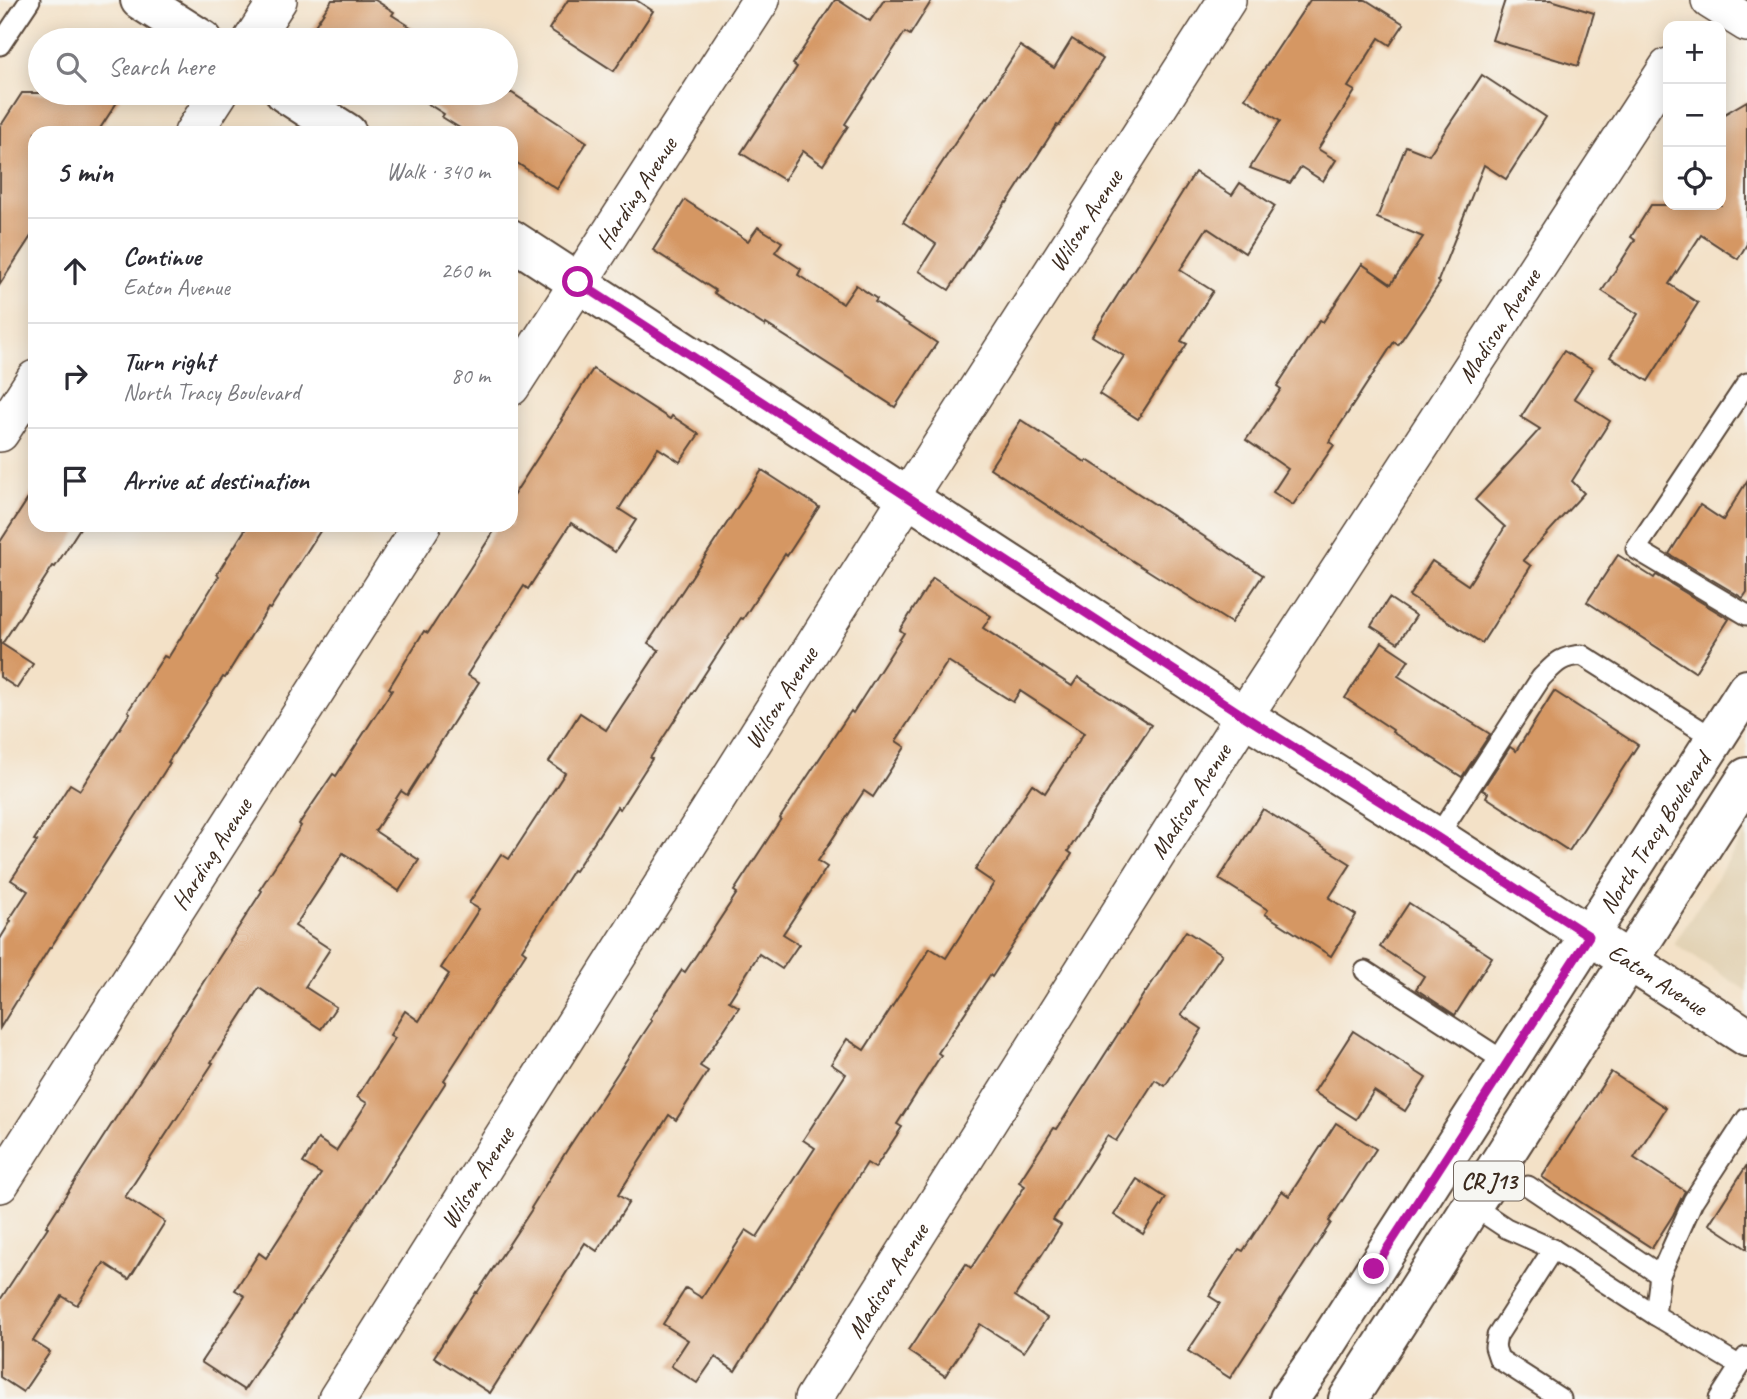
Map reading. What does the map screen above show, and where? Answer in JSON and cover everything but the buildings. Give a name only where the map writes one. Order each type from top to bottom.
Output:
[{"type":"street","points":[[140,0],[184,28]]},
{"type":"street","points":[[260,28],[278,0]]},
{"type":"street","name":"Harding Avenue","points":[[518,376],[761,0]]},
{"type":"street","name":"Wilson Avenue","points":[[337,1399],[908,497],[1227,0]]},
{"type":"street","points":[[1707,7],[1747,23]]},
{"type":"street","name":"Madison Avenue","points":[[813,1399],[1244,716],[1663,75]]},
{"type":"street","points":[[198,126],[211,105]]},
{"type":"street","points":[[304,105],[336,126]]},
{"type":"street","name":"Eaton Avenue","points":[[518,243],[1244,716],[1747,1037]]},
{"type":"street","points":[[0,433],[28,390]]},
{"type":"street","name":"Harding Avenue","points":[[0,1184],[418,532]]},
{"type":"street","name":"North Tracy Boulevard","points":[[1289,1399],[1318,1358],[1747,689]]},
{"type":"street","name":"North Tracy Boulevard","points":[[1348,1399],[1747,777]]},
{"type":"lane","points":[[0,45],[30,0]]},
{"type":"lane","points":[[1747,383],[1636,549],[1747,615]]},
{"type":"lane","points":[[1437,837],[1541,678],[1565,657],[1582,655],[1716,739]]},
{"type":"lane","points":[[1365,971],[1507,1063]]},
{"type":"lane","points":[[1655,1315],[1660,1275],[1693,1201],[1747,1118]]},
{"type":"lane","points":[[1528,1186],[1660,1275]]},
{"type":"lane","points":[[1473,1206],[1506,1228],[1553,1249],[1655,1315],[1744,1361],[1719,1399]]},
{"type":"lane","points":[[1553,1249],[1497,1336],[1495,1347],[1499,1359],[1561,1399]]},
{"type":"shaded area","points":[[1747,831],[1747,991],[1674,944]]},
{"type":"route","points":[[578,282],[1244,716],[1589,936],[1374,1269]]}]
